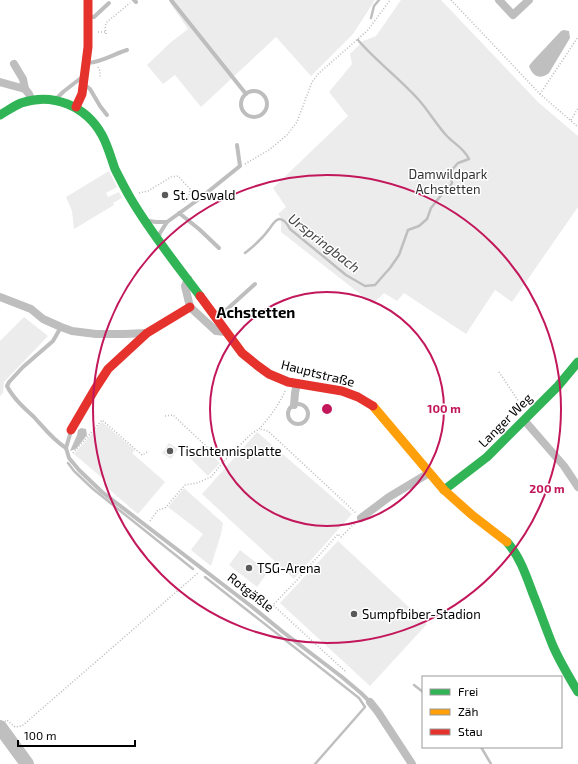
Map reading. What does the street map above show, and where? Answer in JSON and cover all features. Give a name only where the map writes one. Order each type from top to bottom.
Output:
[{"type":"street","points":[[0,115],[17,106],[32,101],[54,101],[76,107],[82,94],[84,80],[90,63],[88,47],[88,0]]},
{"type":"street","points":[[499,0],[513,15],[529,0]]},
{"type":"street","points":[[14,64],[32,101]]},
{"type":"street","points":[[0,82],[25,89]]},
{"type":"street","name":"Hauptstraße","points":[[76,107],[92,122],[103,136],[118,176],[130,199],[144,220],[242,353],[266,372],[293,383],[349,392],[366,400],[375,408],[444,490],[472,515],[505,540],[512,548],[525,572],[564,676],[578,692]]},
{"type":"street","points":[[188,279],[185,286],[190,307],[216,331],[226,332]]},
{"type":"street","points":[[0,297],[31,309],[43,319],[72,331],[96,334],[147,333]]},
{"type":"street","points":[[71,430],[108,369],[147,333],[190,307]]},
{"type":"street","name":"Langer Weg","points":[[444,490],[487,457],[558,386],[578,362]]},
{"type":"street","points":[[293,383],[295,394],[294,405]]},
{"type":"street","points":[[526,418],[564,466],[578,487]]},
{"type":"street","points":[[361,518],[389,497],[429,473]]},
{"type":"street","name":"Rotgäßle","points":[[370,702],[412,764]]},
{"type":"lane","points":[[171,0],[246,94]]},
{"type":"lane","points":[[88,18],[94,17],[109,3]]},
{"type":"lane","points":[[90,63],[128,50]]},
{"type":"lane","points":[[54,101],[62,92],[84,80],[107,115]]},
{"type":"lane","points":[[254,91],[263,94],[268,105],[264,113],[260,116],[252,117],[244,112],[242,101],[246,94],[254,91]]},
{"type":"lane","points":[[158,239],[167,222],[199,199],[240,166],[237,145]]},
{"type":"lane","points":[[179,213],[219,248]]},
{"type":"lane","points":[[144,220],[167,222]]},
{"type":"lane","points":[[216,318],[255,284]]},
{"type":"lane","points":[[61,327],[53,341],[23,367],[7,386],[22,406],[58,443],[66,448],[71,430]]},
{"type":"lane","points":[[294,405],[300,405],[305,408],[307,414],[306,420],[301,424],[295,424],[290,421],[288,416],[290,409],[294,405]]},
{"type":"lane","name":"Rotgäßle","points":[[66,448],[69,458],[102,492],[342,677],[370,702]]},
{"type":"path","points":[[240,166],[269,150],[287,135],[297,122],[312,82],[318,74],[368,30],[390,0]]},
{"type":"path","points":[[451,0],[540,94],[578,127]]},
{"type":"path","points":[[100,32],[106,33],[105,26],[107,22],[134,1]]},
{"type":"path","points":[[540,94],[578,37]]},
{"type":"path","points":[[90,63],[100,71],[100,77]]},
{"type":"path","points":[[570,121],[578,108]]},
{"type":"path","points":[[138,193],[148,191],[171,176],[178,176],[190,189],[189,196],[178,208],[179,213]]},
{"type":"path","points":[[499,372],[526,418]]},
{"type":"path","points":[[146,525],[158,510],[165,508],[185,484],[211,477],[223,462],[264,423],[293,383]]},
{"type":"path","points":[[165,416],[173,415],[223,462]]},
{"type":"path","points":[[69,458],[102,420],[142,455],[149,451]]},
{"type":"path","points":[[258,429],[268,431],[361,518],[341,537],[338,534],[273,605],[347,673]]},
{"type":"path","points":[[0,725],[7,720],[14,727],[22,726],[202,569]]},
{"type":"green space","points":[[172,0],[375,0],[353,34],[311,76],[276,37],[201,107],[175,75],[163,84],[147,65],[170,43],[188,29],[170,3]]},
{"type":"green space","name":"Damwildpark Achstetten","points":[[401,0],[441,0],[539,103],[578,136],[578,207],[512,302],[495,290],[466,334],[404,293],[397,301],[384,293],[373,304],[281,232],[281,218],[278,214],[286,207],[273,188],[348,116],[329,92],[352,64],[350,54],[363,41],[376,36]]},
{"type":"green space","points":[[109,171],[117,187],[106,193],[108,197],[119,192],[122,198],[113,203],[114,205],[74,229],[72,211],[66,197]]},
{"type":"green space","points":[[24,317],[48,336],[4,382],[3,393],[0,396],[0,341]]},
{"type":"green space","points":[[102,422],[135,450],[132,453],[165,482],[138,514],[104,485],[107,482],[74,454]]},
{"type":"green space","points":[[257,432],[352,514],[294,579],[202,494]]},
{"type":"green space","name":"Tischtennisplatte","points":[[169,443],[178,449],[171,459],[162,453]]},
{"type":"green space","points":[[202,445],[220,463],[208,476],[190,458]]},
{"type":"green space","points":[[184,488],[223,523],[211,566],[191,550],[203,534],[168,507]]},
{"type":"green space","name":"Sumpfbiber-Stadion","points":[[338,541],[427,624],[370,686],[280,603]]},
{"type":"green space","name":"TSG-Arena","points":[[240,550],[268,572],[257,587],[229,565]]},
{"type":"shaded area","points":[[561,31],[569,31],[570,38],[549,73],[540,77],[535,75],[529,66]]},
{"type":"shaded area","points":[[81,428],[86,429],[87,435],[76,449],[70,451],[78,430]]},
{"type":"waterway","points":[[371,18],[374,6],[379,0]]},
{"type":"waterway","name":"Urspringbach","points":[[245,253],[255,245],[275,221],[281,219],[286,222],[290,229],[346,275],[365,286],[375,285],[399,255],[408,230],[419,226],[427,219],[431,208],[443,193],[448,190],[452,183],[450,172],[458,163],[469,159],[459,146],[442,131],[418,99],[358,40]]},
{"type":"waterway","points":[[68,463],[74,471],[93,489],[193,569]]},
{"type":"waterway","points":[[205,577],[359,698],[365,707],[315,764]]},
{"type":"waterway","points":[[414,685],[422,691]]},
{"type":"waterway","points":[[0,727],[27,764]]},
{"type":"waterway","points":[[482,748],[491,764]]},
{"type":"traffic: fast","points":[[0,115],[21,103],[45,99],[68,104],[87,116],[102,135],[115,169],[139,212],[200,296]]},
{"type":"traffic: fast","points":[[444,490],[487,457],[558,386],[578,362]]},
{"type":"traffic: fast","points":[[507,542],[516,554],[522,566],[553,646],[578,692]]},
{"type":"traffic: slow","points":[[373,406],[444,490],[472,515],[507,542]]},
{"type":"traffic: jam","points":[[76,107],[82,94],[88,47],[88,0]]},
{"type":"traffic: jam","points":[[200,296],[242,353],[269,374],[288,382],[342,391],[358,397],[373,406]]},
{"type":"traffic: jam","points":[[71,430],[108,369],[147,333],[190,307]]},
{"type":"place","name":"St. Oswald","points":[[165,195]]},
{"type":"place","name":"Tischtennisplatte","points":[[170,451]]},
{"type":"place","name":"TSG-Arena","points":[[249,568]]},
{"type":"place","name":"Sumpfbiber-Stadion","points":[[354,614]]},
{"type":"district","name":"Achstetten","points":[[256,313]]}]
